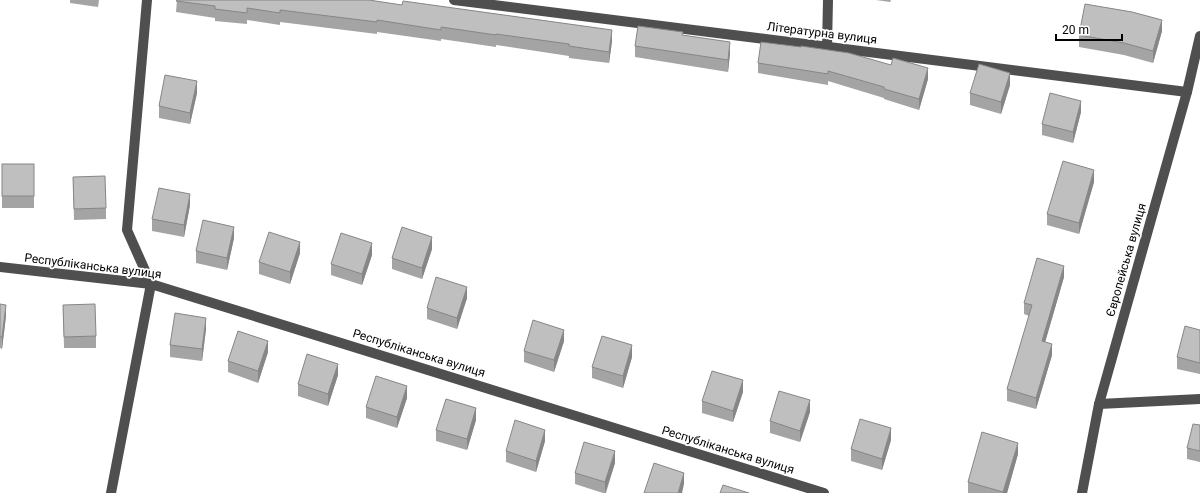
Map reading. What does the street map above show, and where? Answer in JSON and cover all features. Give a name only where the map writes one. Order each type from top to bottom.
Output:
[{"type":"street","points":[[111,493],[151,284],[127,230],[146,0]]},
{"type":"street","name":"Літературна вулиця","points":[[454,0],[1187,92]]},
{"type":"street","points":[[827,47],[828,0]]},
{"type":"street","name":"Європейська вулиця","points":[[1082,493],[1099,404],[1187,92],[1200,36]]},
{"type":"street","name":"Республіканська вулиця","points":[[0,267],[151,284],[824,493]]},
{"type":"street","points":[[1099,404],[1195,398],[1200,399]]},
{"type":"building","points":[[369,0],[402,5],[403,1],[612,30],[609,52],[569,46],[569,44],[441,27],[441,30],[377,20],[377,22],[280,10],[280,13],[247,8],[247,13],[215,9],[215,6],[176,1]]},
{"type":"building","points":[[1085,4],[1132,12],[1162,20],[1153,51],[1124,43],[1079,35]]},
{"type":"building","points":[[638,26],[683,32],[682,35],[730,42],[728,60],[635,46]]},
{"type":"building","points":[[761,42],[849,53],[891,65],[893,58],[928,68],[919,99],[828,71],[828,74],[758,63]]},
{"type":"building","points":[[979,64],[1010,73],[1001,102],[970,93]]},
{"type":"building","points":[[165,75],[197,81],[190,113],[159,106]]},
{"type":"building","points":[[1050,93],[1081,101],[1073,132],[1042,124]]},
{"type":"building","points":[[1063,161],[1094,170],[1079,223],[1047,214]]},
{"type":"building","points":[[2,164],[34,164],[34,196],[2,196]]},
{"type":"building","points":[[105,176],[106,208],[74,209],[73,177]]},
{"type":"building","points":[[159,188],[190,194],[184,225],[152,219]]},
{"type":"building","points":[[203,220],[234,227],[227,258],[196,251]]},
{"type":"building","points":[[402,227],[432,237],[422,268],[392,258]]},
{"type":"building","points":[[269,232],[300,242],[290,272],[259,262]]},
{"type":"building","points":[[341,233],[372,243],[362,274],[331,264]]},
{"type":"building","points":[[1037,258],[1064,266],[1042,341],[1052,344],[1036,398],[1007,389],[1032,305],[1024,303]]},
{"type":"building","points":[[436,277],[467,287],[457,318],[427,308]]},
{"type":"building","points":[[0,304],[6,305],[2,337],[0,337]]},
{"type":"building","points":[[95,304],[96,336],[64,337],[63,305]]},
{"type":"building","points":[[175,313],[206,318],[202,349],[170,345]]},
{"type":"building","points":[[533,320],[564,330],[554,360],[524,351]]},
{"type":"building","points":[[1185,326],[1200,330],[1200,363],[1177,357]]},
{"type":"building","points":[[238,331],[268,341],[258,371],[228,361]]},
{"type":"building","points":[[602,336],[632,345],[623,376],[592,367]]},
{"type":"building","points":[[307,354],[338,364],[328,394],[298,384]]},
{"type":"building","points":[[712,371],[743,380],[733,411],[702,401]]},
{"type":"building","points":[[376,376],[407,386],[397,417],[366,407]]},
{"type":"building","points":[[779,391],[810,400],[800,431],[770,421]]},
{"type":"building","points":[[446,399],[476,408],[467,439],[436,430]]},
{"type":"building","points":[[860,419],[891,428],[882,459],[851,449]]},
{"type":"building","points":[[515,420],[545,430],[536,461],[506,451]]},
{"type":"building","points":[[1193,424],[1200,425],[1200,451],[1187,448]]},
{"type":"building","points":[[982,432],[1018,443],[1003,492],[968,482]]},
{"type":"building","points":[[584,442],[615,451],[605,482],[575,473]]},
{"type":"building","points":[[654,463],[684,473],[678,493],[644,493]]},
{"type":"building","points":[[723,485],[749,493],[720,493]]}]
